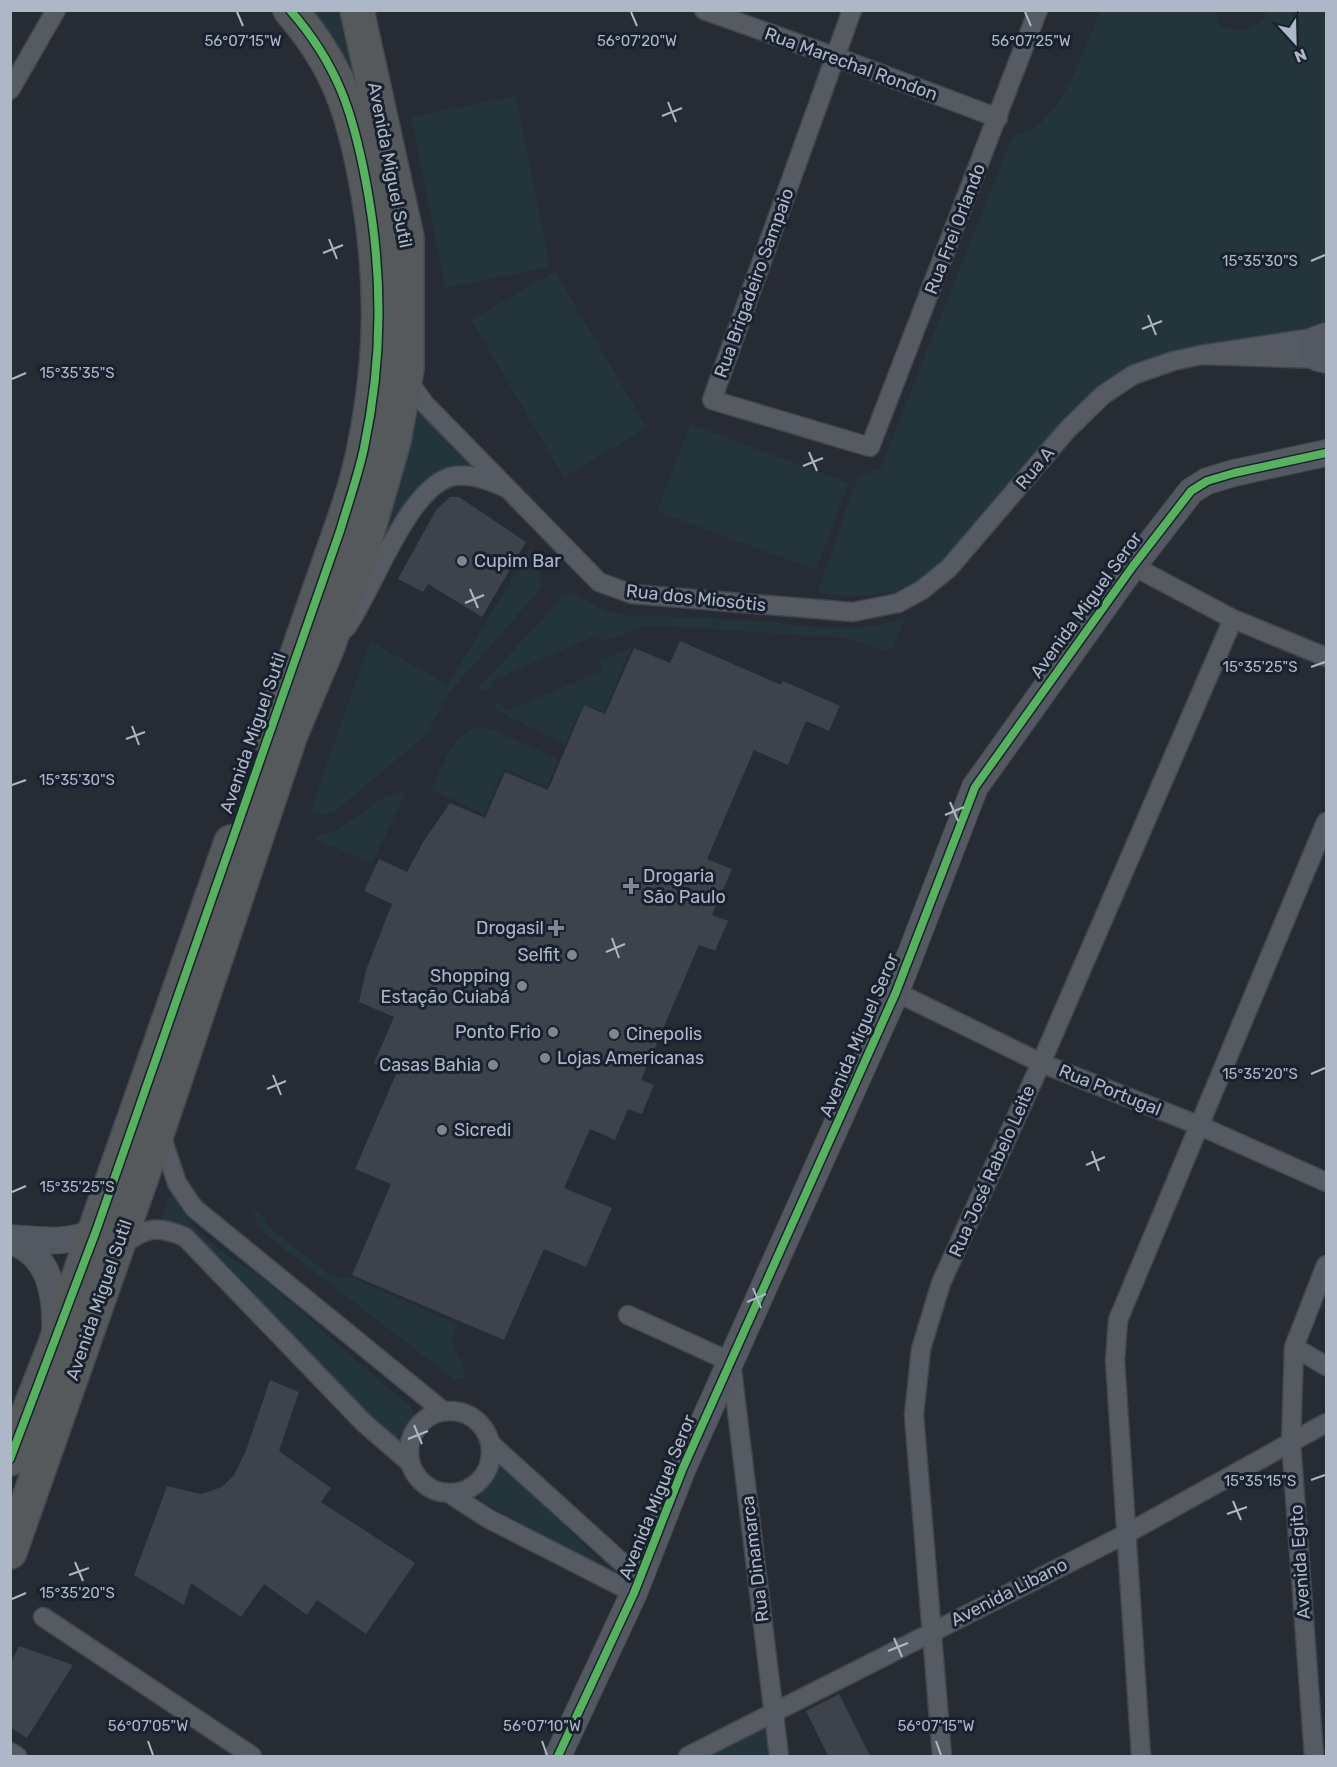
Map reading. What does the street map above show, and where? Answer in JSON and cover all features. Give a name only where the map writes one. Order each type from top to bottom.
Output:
[{"type":"highway","name":"Avenida Miguel Sutil","points":[[10,1552],[106,1240],[340,531],[364,450],[376,370],[379,311],[376,239],[355,126],[331,66],[290,10]]},
{"type":"highway","name":"Avenida Miguel Sutil","points":[[10,1459],[19,1418],[159,1128],[291,734],[328,646],[380,495],[394,441],[407,369],[407,237],[357,10]]},
{"type":"street","points":[[10,90],[56,10]]},
{"type":"street","name":"Rua Marechal Rondon","points":[[704,10],[998,118]]},
{"type":"street","name":"Rua Brigadeiro Sampaio","points":[[852,10],[712,400],[870,447]]},
{"type":"street","name":"Rua Frei Orlando","points":[[870,447],[1038,10]]},
{"type":"street","name":"Rua A","points":[[886,607],[911,597],[949,568],[1068,429],[1118,383],[1142,371],[1201,355],[1324,350]]},
{"type":"street","name":"Rua dos Miosótis","points":[[407,369],[412,386],[424,403],[598,582],[615,590],[633,594],[854,612],[886,607]]},
{"type":"street","name":"Avenida Miguel Seror","points":[[558,1756],[637,1586],[683,1468],[896,992],[975,787],[1133,566],[1191,491],[1234,473],[1326,453]]},
{"type":"street","name":"Rua dos Miosótis","points":[[328,646],[356,614],[411,511],[426,493],[439,482],[453,476],[471,476],[511,490]]},
{"type":"street","points":[[1133,566],[1233,620],[1326,657]]},
{"type":"street","name":"Rua José Rabelo Leite","points":[[942,1756],[914,1415],[921,1349],[941,1283],[1041,1063],[1233,620]]},
{"type":"street","points":[[1141,1756],[1115,1360],[1118,1320],[1326,822]]},
{"type":"street","name":"Rua Portugal","points":[[896,992],[1041,1063],[1198,1125],[1326,1182]]},
{"type":"street","points":[[159,1128],[177,1183],[194,1208],[443,1411]]},
{"type":"street","points":[[10,1239],[106,1240],[147,1230],[164,1229],[185,1238],[364,1423],[409,1462],[415,1475],[424,1485],[436,1492],[450,1494],[489,1519],[637,1586]]},
{"type":"street","points":[[10,1239],[33,1254],[49,1278],[56,1313],[55,1344]]},
{"type":"street","name":"Avenida Egito","points":[[1314,1756],[1291,1442],[1294,1347],[1326,1265]]},
{"type":"street","points":[[628,1315],[731,1362]]},
{"type":"street","points":[[1294,1347],[1326,1366]]},
{"type":"street","name":"Rua Dinamarca","points":[[731,1362],[779,1756]]},
{"type":"street","points":[[409,1462],[411,1437],[417,1426],[427,1417],[443,1411],[464,1413],[475,1419],[482,1426],[490,1443],[637,1586]]},
{"type":"street","name":"Avenida Libano","points":[[688,1756],[1126,1534],[1326,1423]]},
{"type":"street","points":[[450,1494],[474,1486],[482,1478],[489,1467],[490,1443]]},
{"type":"street","points":[[43,1617],[252,1756]]},
{"type":"street","points":[[10,1752],[17,1756]]},
{"type":"shaded area","points":[[308,11],[342,11],[368,117]]},
{"type":"shaded area","points":[[1100,11],[1216,11],[1220,26],[1241,31],[1261,22],[1267,11],[1326,11],[1326,325],[1177,349],[1127,367],[1098,388],[953,551],[921,578],[906,587],[876,595],[817,593],[858,476],[880,469],[1012,137],[1034,128],[1056,105],[1074,74]]},
{"type":"shaded area","points":[[516,96],[550,267],[445,288],[411,117]]},
{"type":"shaded area","points":[[555,271],[647,428],[564,477],[471,320]]},
{"type":"shaded area","points":[[414,405],[479,470],[449,470],[364,588]]},
{"type":"shaded area","points":[[690,424],[849,483],[816,570],[657,511]]},
{"type":"shaded area","points":[[531,547],[542,563],[539,581],[542,584],[536,594],[449,693],[425,736],[334,812],[324,815],[310,812],[370,641],[448,685]]},
{"type":"shaded area","points":[[570,592],[606,611],[626,616],[713,618],[836,628],[871,626],[906,617],[893,648],[888,651],[844,638],[648,625],[603,642],[599,634],[491,681],[494,687],[479,691],[478,688],[550,611],[560,596]]},
{"type":"shaded area","points":[[632,647],[604,712],[583,704],[565,744],[495,710],[495,705],[501,702],[506,711],[602,671],[598,661]]},
{"type":"shaded area","points":[[474,728],[491,729],[558,759],[547,787],[504,769],[484,814],[431,790],[453,746],[466,732]]},
{"type":"shaded area","points":[[406,793],[372,863],[315,839],[317,835],[329,833],[350,822],[388,795]]},
{"type":"shaded area","points":[[174,1195],[182,1211],[205,1238],[276,1290],[411,1407],[413,1417],[398,1437],[390,1436],[161,1219],[169,1197]]},
{"type":"shaded area","points":[[253,1211],[266,1217],[268,1226],[327,1273],[343,1279],[348,1276],[459,1325],[452,1339],[465,1372],[463,1379],[454,1379],[269,1237],[258,1226]]},
{"type":"shaded area","points":[[503,1463],[598,1560],[595,1565],[479,1499],[478,1492],[496,1467]]},
{"type":"shaded area","points":[[770,1720],[773,1756],[699,1756]]},
{"type":"building","name":"Cupim Bar","points":[[450,497],[459,497],[526,542],[482,617],[428,584],[423,592],[398,579],[436,510]]},
{"type":"building","name":"Shopping Estação Cuiabá","points":[[680,641],[781,685],[783,681],[840,706],[829,731],[806,721],[788,765],[754,750],[707,859],[732,869],[712,915],[728,921],[715,951],[699,945],[641,1080],[654,1085],[642,1114],[628,1109],[615,1140],[590,1129],[564,1188],[612,1208],[586,1267],[544,1249],[504,1340],[352,1275],[391,1184],[355,1169],[397,1072],[374,1063],[394,1017],[359,1002],[366,970],[392,904],[364,891],[379,859],[407,872],[423,842],[450,803],[485,818],[505,772],[548,790],[584,705],[605,714],[634,648],[670,663]]},
{"type":"building","points":[[270,1380],[299,1392],[279,1451],[331,1488],[321,1502],[415,1563],[366,1634],[317,1600],[307,1615],[264,1584],[241,1617],[191,1583],[184,1605],[134,1575],[167,1486],[201,1494],[222,1487],[234,1475],[245,1453]]},
{"type":"building","points":[[19,1646],[73,1665],[27,1738],[10,1727],[10,1664]]},
{"type":"building","points":[[839,1694],[870,1756],[828,1756],[806,1711]]},
{"type":"cycle path","points":[[10,1459],[96,1231],[340,531],[364,448],[375,381],[377,348],[378,282],[372,216],[355,134],[341,91],[320,50],[290,10]]},
{"type":"cycle path","points":[[558,1756],[634,1593],[683,1468],[896,992],[975,787],[1133,566],[1191,491],[1207,481],[1234,473],[1326,453]]},
{"type":"place","name":"Cupim Bar","points":[[462,561]]},
{"type":"place","name":"Drogaria São Paulo","points":[[631,886]]},
{"type":"place","name":"Drogasil","points":[[556,928]]},
{"type":"place","name":"Selfit","points":[[572,955]]},
{"type":"place","name":"Shopping Estação Cuiabá","points":[[522,986]]},
{"type":"place","name":"Ponto Frio","points":[[553,1032]]},
{"type":"place","name":"Cinepolis","points":[[614,1034]]},
{"type":"place","name":"Lojas Americanas","points":[[545,1058]]},
{"type":"place","name":"Casas Bahia","points":[[493,1065]]},
{"type":"place","name":"Sicredi","points":[[442,1130]]}]
